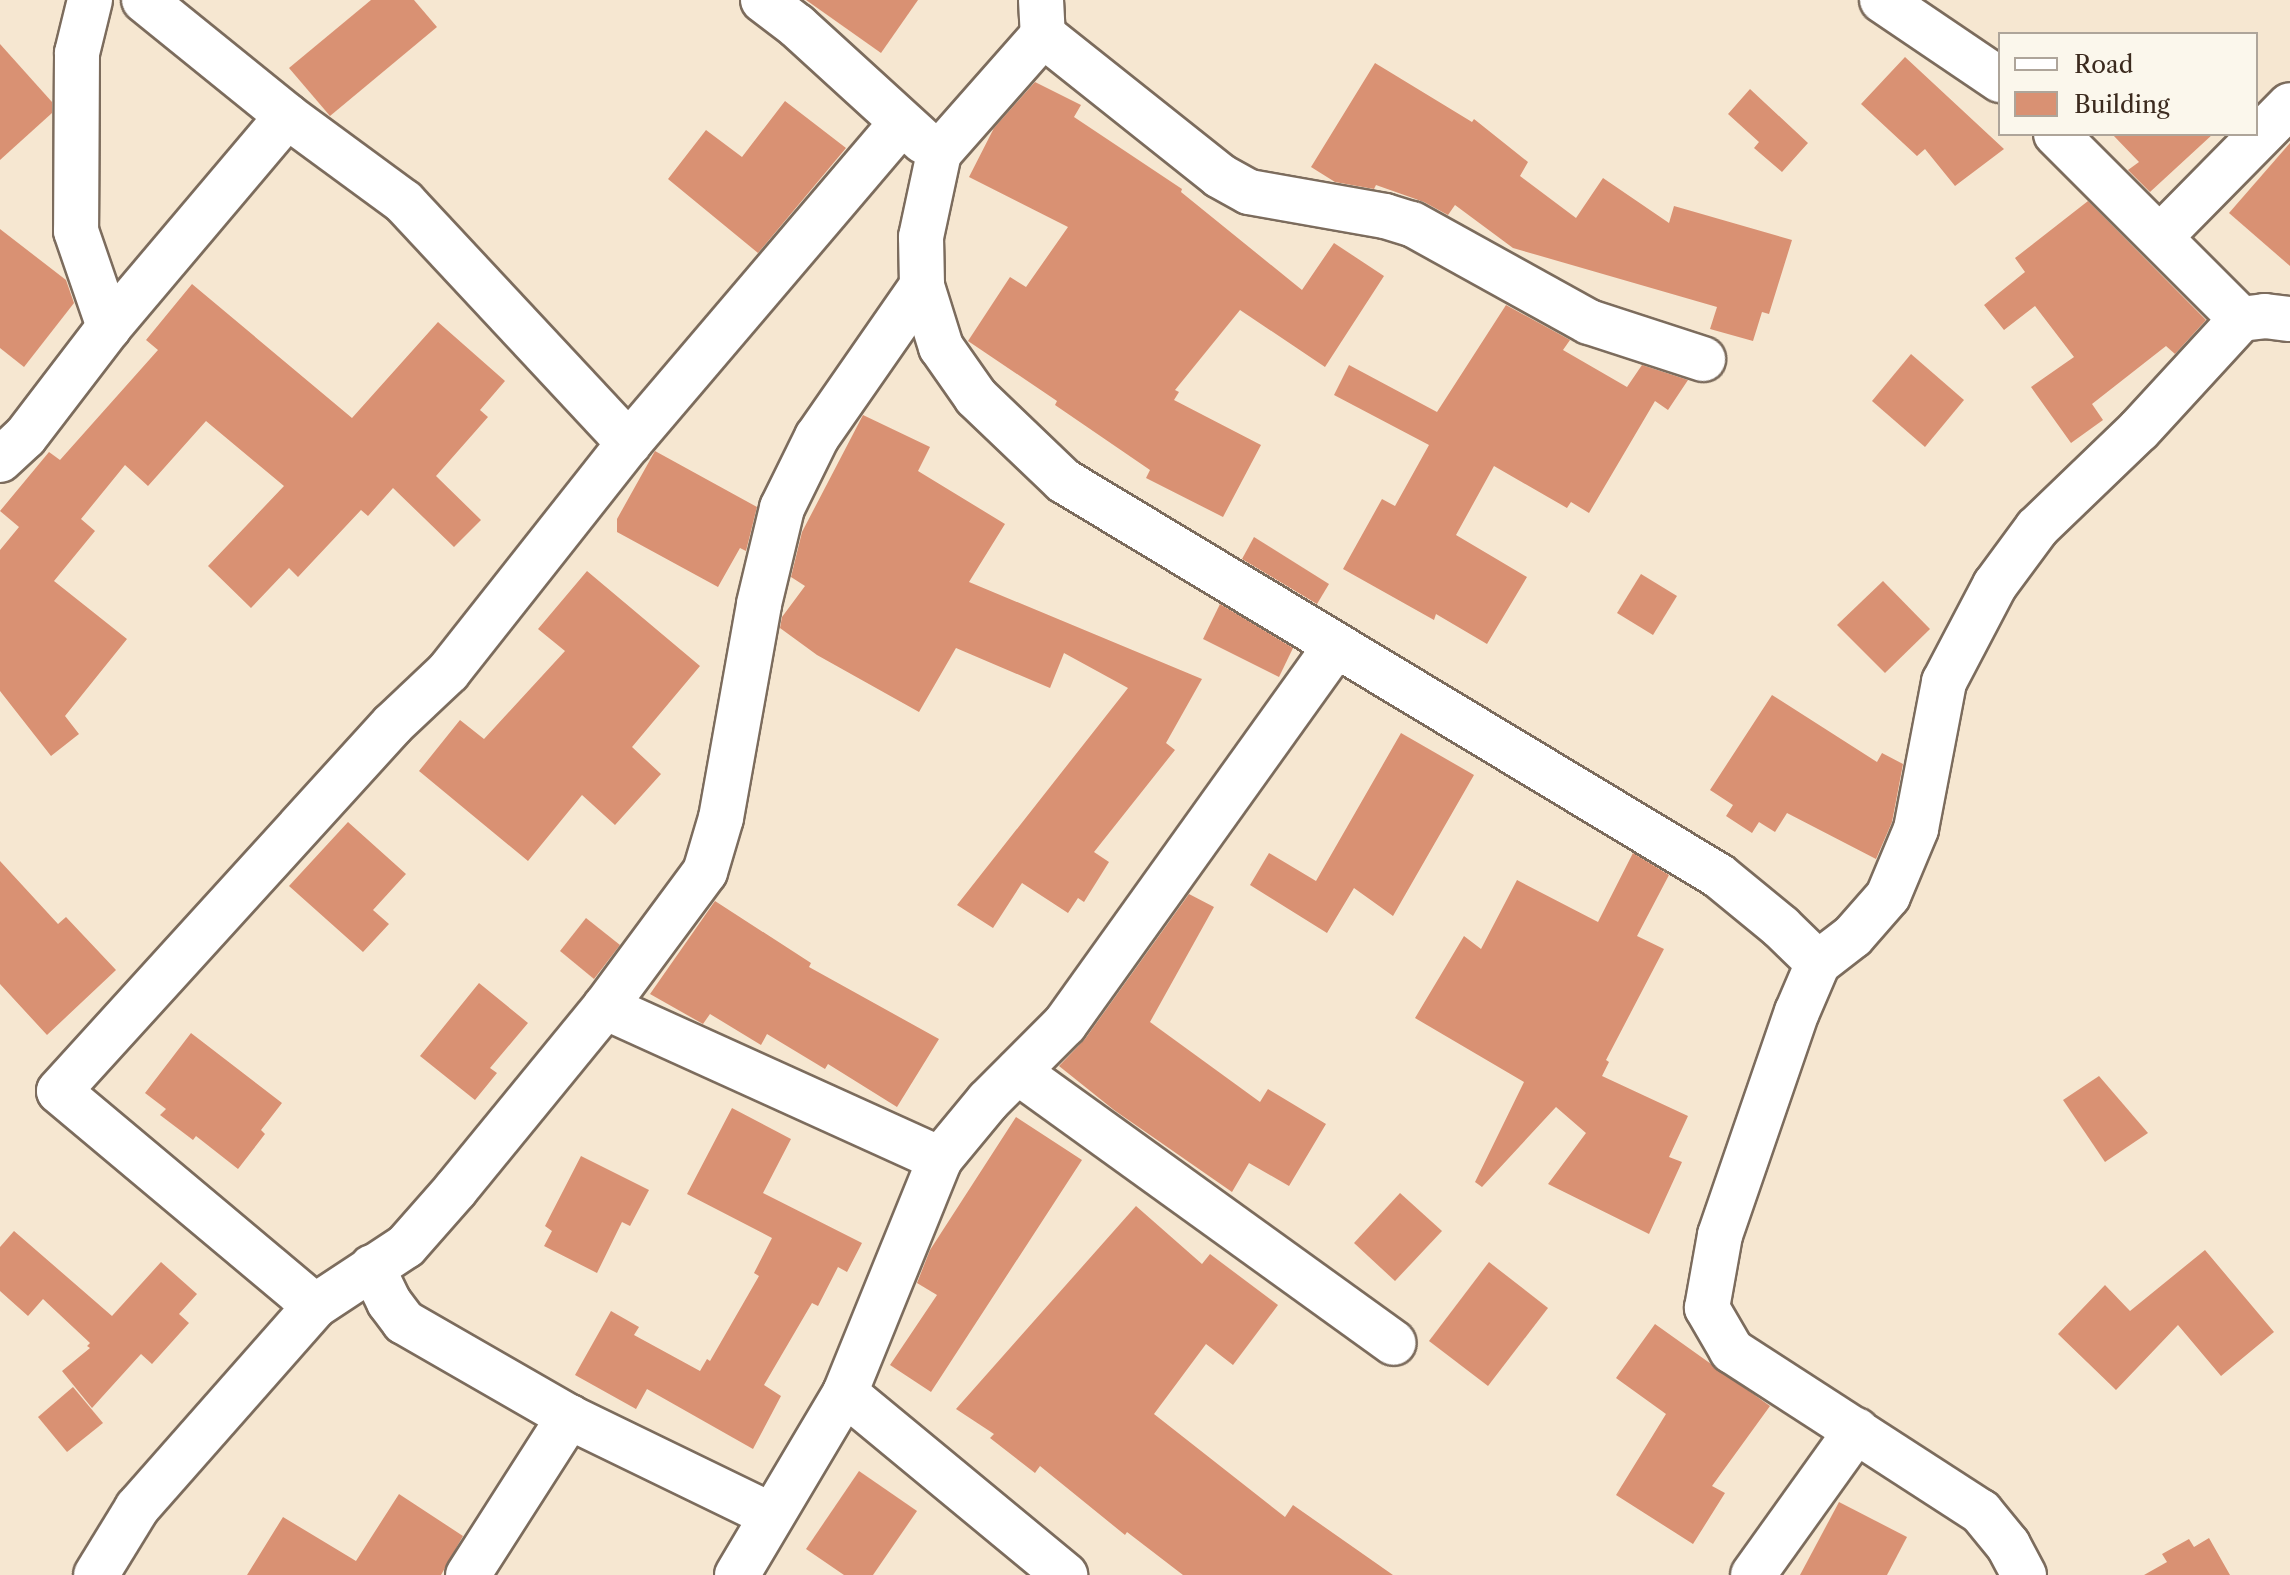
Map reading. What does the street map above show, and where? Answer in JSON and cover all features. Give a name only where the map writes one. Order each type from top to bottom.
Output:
[{"type":"street","points":[[90,0],[77,53],[76,231],[109,327]]},
{"type":"street","points":[[144,0],[287,116],[404,202],[629,443]]},
{"type":"street","points":[[763,0],[939,153]]},
{"type":"street","points":[[1882,0],[1998,79]]},
{"type":"street","points":[[1703,359],[1589,322],[1412,224],[1249,192],[1220,176],[1042,18],[939,153],[921,237],[922,286],[941,347],[976,397],[1064,481],[1719,876],[1781,927],[1818,963]]},
{"type":"street","points":[[2160,237],[2290,105]]},
{"type":"street","points":[[8,438],[109,327],[287,116]]},
{"type":"street","points":[[315,1306],[59,1091],[383,735],[448,672],[629,443],[901,123]]},
{"type":"street","points":[[2058,136],[2241,319]]},
{"type":"street","points":[[96,1575],[137,1508],[315,1306],[406,1246],[605,1007],[705,872],[721,818],[759,604],[782,508],[817,437],[922,286]]},
{"type":"street","points":[[2024,1575],[2008,1545],[1981,1512],[1732,1351],[1707,1308],[1720,1235],[1797,1012],[1818,963],[1853,936],[1888,896],[1916,829],[1944,682],[1995,585],[2037,528],[2139,430],[2241,319],[2265,316],[2290,319]]},
{"type":"street","points":[[737,1575],[845,1393],[940,1159],[988,1101],[1065,1024],[1336,646]]},
{"type":"street","points":[[605,1007],[940,1159]]},
{"type":"street","points":[[1018,1072],[1394,1343]]},
{"type":"street","points":[[372,1267],[389,1302],[404,1322],[569,1417],[771,1515]]},
{"type":"street","points":[[845,1393],[1065,1575]]},
{"type":"street","points":[[468,1575],[569,1417]]},
{"type":"street","points":[[1753,1575],[1857,1430]]},
{"type":"building","points":[[371,0],[414,0],[437,27],[330,116],[289,68]]},
{"type":"building","points":[[806,0],[918,0],[881,53]]},
{"type":"building","points":[[0,44],[52,102],[52,113],[0,160]]},
{"type":"building","points":[[1905,57],[2004,149],[1955,186],[1925,149],[1917,156],[1861,104]]},
{"type":"building","points":[[1375,63],[1472,122],[1474,119],[1528,162],[1520,176],[1576,218],[1603,178],[1669,223],[1674,206],[1792,240],[1769,314],[1762,312],[1753,341],[1710,329],[1717,307],[1513,248],[1455,205],[1448,215],[1424,202],[1376,185],[1374,189],[1335,182],[1311,167]]},
{"type":"building","points":[[1035,82],[1081,105],[1074,117],[1182,189],[1181,192],[1302,290],[1334,243],[1384,276],[1325,367],[1240,310],[1175,390],[1179,392],[1174,400],[1261,445],[1223,517],[1146,478],[1150,470],[1055,405],[1057,401],[968,341],[1010,277],[1026,287],[1068,227],[969,177],[994,128]]},
{"type":"building","points":[[1750,89],[1808,143],[1782,172],[1754,148],[1759,142],[1728,114]]},
{"type":"building","points":[[785,101],[846,148],[758,253],[668,179],[706,130],[742,157]]},
{"type":"building","points":[[2114,136],[2211,136],[2150,192],[2128,170],[2139,162]]},
{"type":"building","points":[[2290,143],[2290,266],[2229,213]]},
{"type":"building","points":[[2088,201],[2206,320],[2175,354],[2166,346],[2092,404],[2103,420],[2071,443],[2031,387],[2074,357],[2035,306],[2004,330],[1984,305],[2025,272],[2015,258]]},
{"type":"building","points":[[0,229],[66,280],[74,303],[24,367],[0,348]]},
{"type":"building","points":[[192,284],[352,418],[438,322],[505,381],[480,410],[488,417],[436,476],[481,520],[454,547],[393,488],[368,516],[361,510],[298,577],[289,568],[251,608],[208,566],[284,486],[206,421],[148,486],[125,465],[81,519],[95,531],[54,581],[127,639],[65,716],[79,734],[51,756],[0,691],[0,550],[19,527],[0,511],[49,452],[60,460],[158,350],[146,340]]},
{"type":"building","points":[[1506,305],[1570,340],[1563,350],[1627,387],[1642,365],[1688,380],[1668,410],[1655,401],[1589,513],[1571,502],[1567,508],[1494,466],[1456,535],[1527,577],[1487,644],[1436,614],[1434,620],[1343,569],[1382,499],[1395,506],[1429,445],[1334,395],[1349,365],[1437,412]]},
{"type":"building","points":[[1911,354],[1964,400],[1925,447],[1872,401]]},
{"type":"building","points":[[863,415],[930,447],[918,471],[1005,524],[969,582],[1202,679],[1166,743],[1175,750],[1094,852],[1109,862],[1084,902],[1078,898],[1068,913],[1022,883],[993,928],[957,905],[1128,688],[1064,653],[1050,688],[956,648],[919,712],[817,655],[780,628],[782,617],[805,586],[791,577],[802,532]]},
{"type":"building","points":[[655,451],[757,507],[746,551],[740,548],[718,587],[617,532],[617,519]]},
{"type":"building","points":[[1254,537],[1329,584],[1317,604],[1242,559]]},
{"type":"building","points":[[587,571],[700,666],[632,747],[661,774],[615,825],[582,795],[528,861],[419,771],[460,720],[484,739],[565,651],[538,629]]},
{"type":"building","points":[[1641,574],[1677,596],[1653,635],[1617,613]]},
{"type":"building","points":[[1883,581],[1930,629],[1885,673],[1837,625]]},
{"type":"building","points":[[1220,604],[1293,648],[1279,677],[1203,639]]},
{"type":"building","points":[[1772,695],[1877,762],[1882,753],[1903,764],[1892,822],[1876,859],[1787,813],[1775,832],[1759,822],[1752,833],[1726,816],[1733,805],[1710,790]]},
{"type":"building","points":[[1401,733],[1474,775],[1393,916],[1354,888],[1327,933],[1250,885],[1269,853],[1316,881]]},
{"type":"building","points":[[348,822],[406,874],[373,910],[389,924],[363,952],[289,886]]},
{"type":"building","points":[[1633,853],[1669,875],[1637,936],[1664,949],[1606,1060],[1609,1062],[1602,1076],[1688,1116],[1669,1157],[1682,1162],[1649,1234],[1548,1184],[1586,1133],[1556,1107],[1482,1187],[1475,1182],[1524,1082],[1415,1018],[1464,936],[1481,949],[1517,880],[1598,922]]},
{"type":"building","points":[[0,861],[58,924],[66,917],[116,970],[47,1035],[0,984]]},
{"type":"building","points":[[1189,894],[1214,907],[1150,1022],[1260,1102],[1268,1089],[1326,1124],[1289,1186],[1249,1163],[1232,1192],[1114,1110],[1059,1066],[1085,1039]]},
{"type":"building","points":[[715,901],[811,963],[809,967],[939,1039],[897,1107],[828,1064],[825,1069],[767,1034],[761,1045],[710,1014],[703,1024],[650,994]]},
{"type":"building","points":[[586,918],[620,945],[594,979],[560,951]]},
{"type":"building","points":[[479,983],[528,1023],[490,1068],[497,1073],[475,1100],[420,1056]]},
{"type":"building","points":[[191,1033],[282,1103],[261,1130],[265,1134],[238,1169],[196,1136],[193,1140],[160,1115],[166,1109],[145,1093]]},
{"type":"building","points":[[2099,1076],[2148,1133],[2105,1162],[2063,1100]]},
{"type":"building","points":[[732,1108],[791,1139],[763,1193],[862,1243],[847,1272],[838,1267],[818,1306],[812,1303],[764,1385],[781,1396],[753,1449],[647,1389],[636,1409],[575,1375],[611,1311],[639,1327],[634,1335],[700,1371],[707,1359],[710,1361],[759,1276],[754,1273],[772,1238],[687,1194]]},
{"type":"building","points":[[1016,1117],[1082,1160],[931,1392],[890,1365],[937,1295],[917,1283],[930,1250]]},
{"type":"building","points":[[581,1156],[649,1190],[630,1226],[622,1222],[597,1273],[544,1246],[552,1231],[545,1226]]},
{"type":"building","points":[[1400,1193],[1442,1231],[1395,1281],[1354,1243]]},
{"type":"building","points":[[1136,1206],[1202,1264],[1210,1254],[1278,1305],[1233,1365],[1206,1344],[1154,1414],[1285,1517],[1293,1505],[1393,1575],[1183,1575],[1127,1532],[1125,1535],[1040,1466],[1035,1473],[990,1438],[994,1434],[956,1409]]},
{"type":"building","points":[[14,1231],[112,1316],[161,1262],[197,1294],[179,1314],[189,1323],[152,1364],[141,1354],[92,1408],[62,1371],[90,1348],[87,1346],[90,1343],[43,1299],[28,1316],[0,1291],[0,1247]]},
{"type":"building","points":[[2205,1250],[2274,1332],[2221,1376],[2178,1325],[2116,1390],[2058,1334],[2105,1285],[2130,1311]]},
{"type":"building","points":[[1489,1262],[1548,1308],[1488,1386],[1429,1341]]},
{"type":"building","points":[[1655,1324],[1770,1406],[1712,1486],[1725,1493],[1693,1544],[1616,1495],[1666,1414],[1616,1378]]},
{"type":"building","points":[[73,1387],[103,1423],[67,1452],[38,1417]]},
{"type":"building","points":[[859,1471],[917,1511],[873,1575],[844,1575],[806,1549]]},
{"type":"building","points":[[399,1494],[463,1536],[441,1575],[247,1575],[283,1517],[356,1561]]},
{"type":"building","points":[[1839,1502],[1907,1537],[1887,1575],[1800,1575]]},
{"type":"building","points":[[2209,1538],[2230,1575],[2144,1575],[2167,1562],[2162,1554],[2189,1539],[2194,1547]]}]
